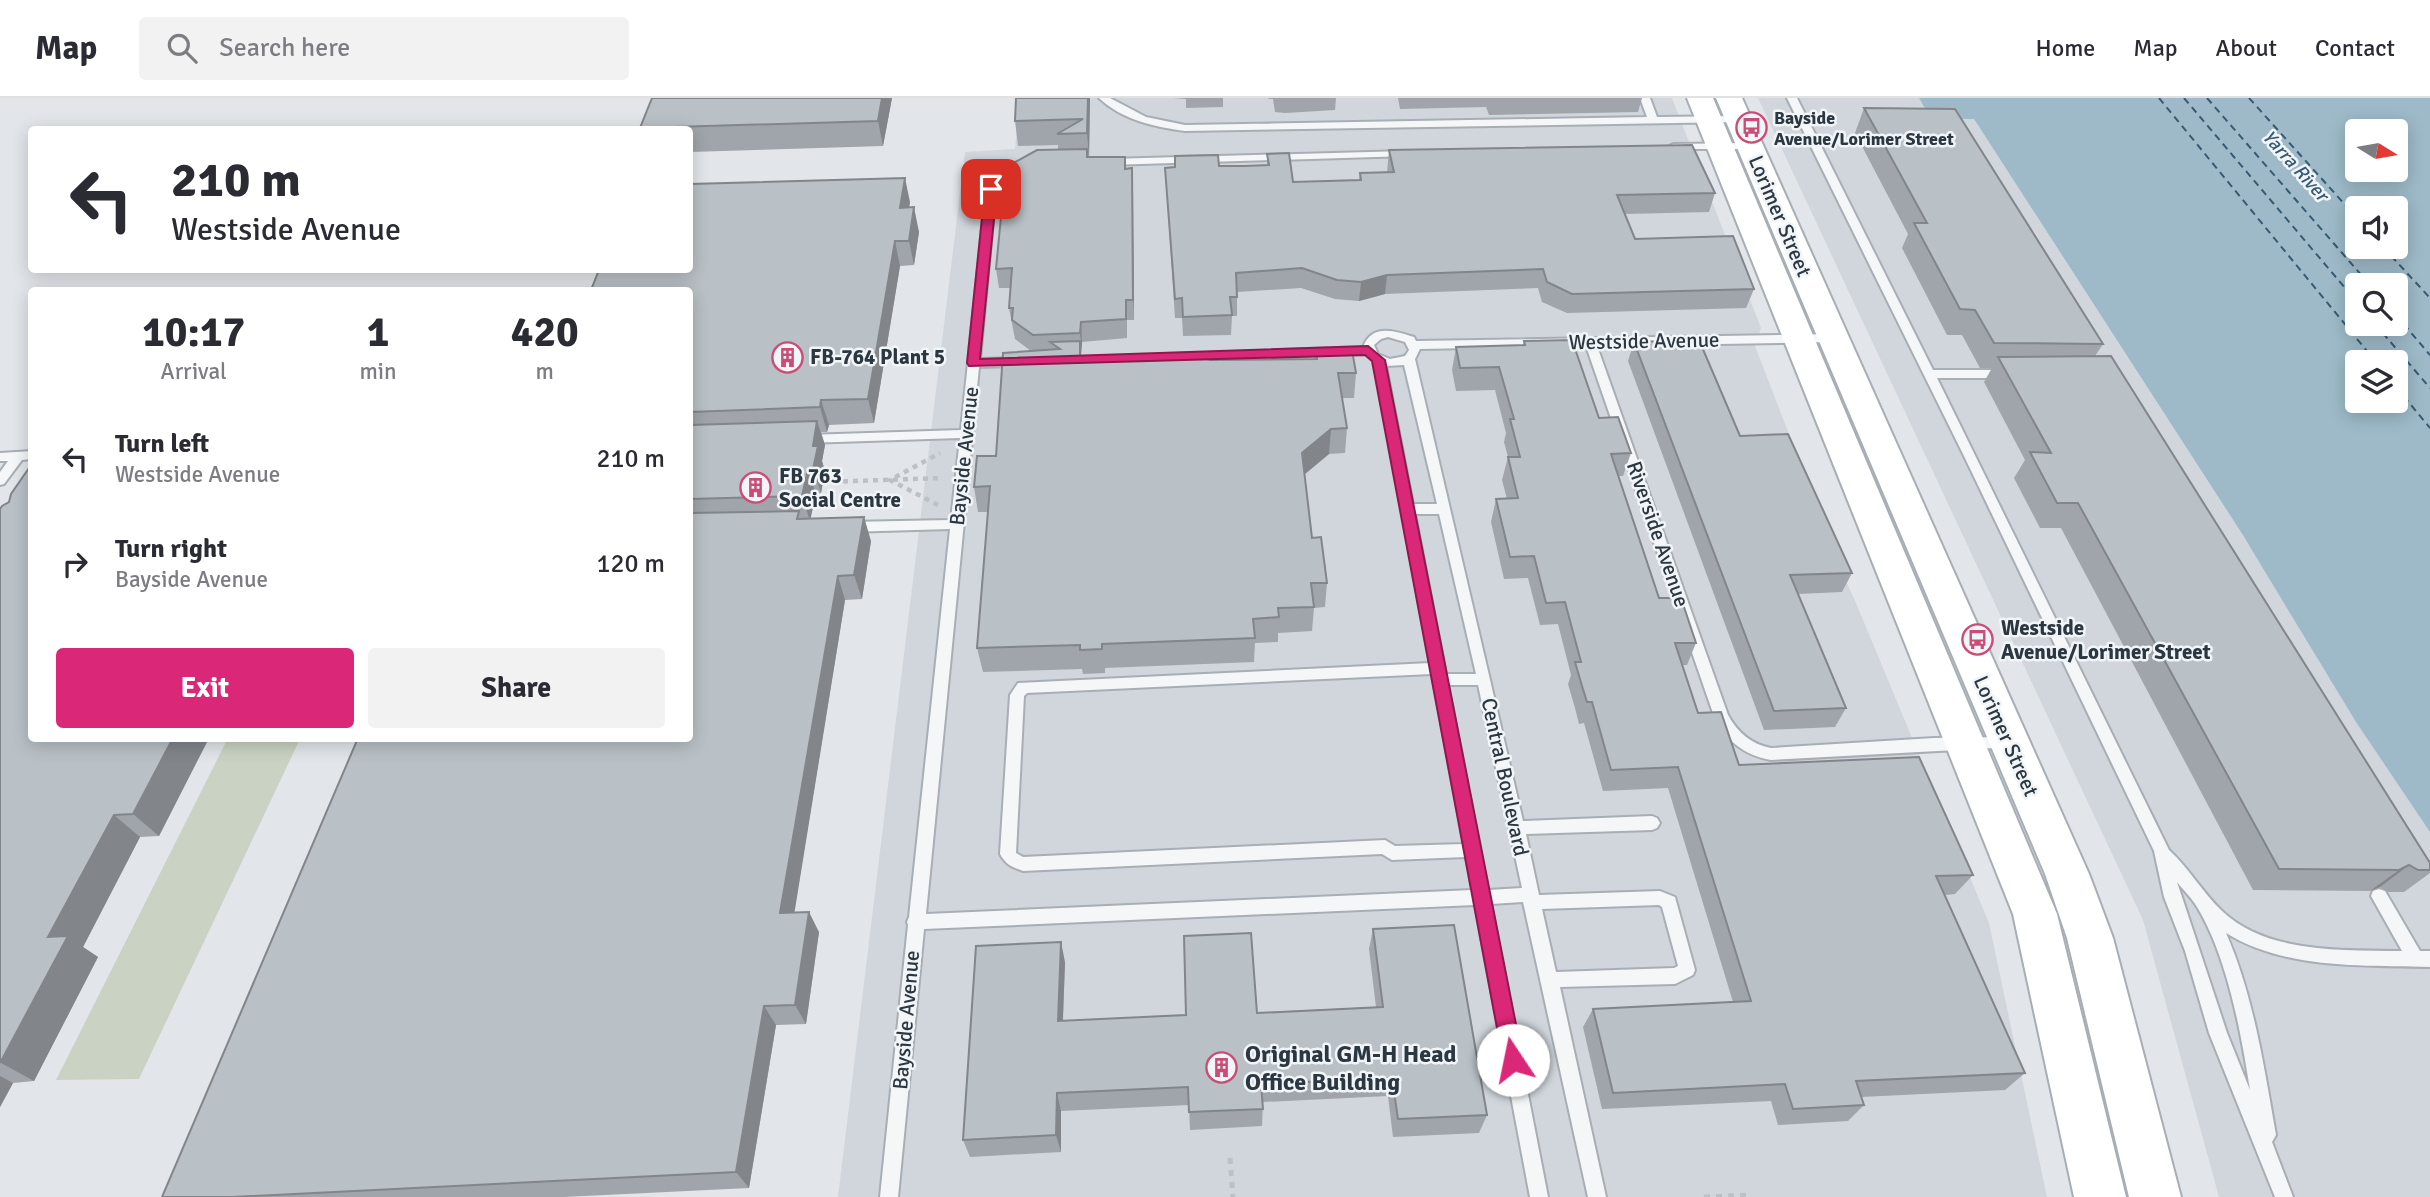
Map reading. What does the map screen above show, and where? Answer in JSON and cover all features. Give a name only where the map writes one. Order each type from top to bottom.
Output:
[{"type":"main road","name":"Lorimer Street","points":[[1704,108],[1719,146],[1816,338],[2009,743],[2067,874],[2087,928],[2155,1197]]},
{"type":"main road","name":"Lorimer Street","points":[[1739,121],[1964,743],[2038,921],[2100,1197]]},
{"type":"lane","points":[[1104,98],[1129,115],[1157,124],[1185,128],[1653,120],[1704,108],[1739,121],[1719,146],[1655,148]]},
{"type":"lane","points":[[1644,98],[1653,120]]},
{"type":"lane","points":[[1792,98],[1930,374],[2162,851],[2172,897],[2193,951],[2218,1033],[2284,1197]]},
{"type":"lane","points":[[1099,162],[1420,153]]},
{"type":"lane","name":"Bayside Avenue","points":[[889,1197],[991,189],[1010,167],[1034,164]]},
{"type":"lane","points":[[1169,358],[1373,355],[1391,363],[1412,352],[1410,340],[1397,334],[1381,334],[1370,340],[1373,355]]},
{"type":"lane","name":"Westside Avenue","points":[[1412,352],[1590,342],[1816,338]]},
{"type":"lane","name":"Riverside Avenue","points":[[1590,342],[1721,716],[1734,736],[1749,748],[1771,754],[2009,743]]},
{"type":"lane","name":"Central Boulevard","points":[[1412,352],[1444,509],[1484,679],[1597,1197]]},
{"type":"lane","name":"Central Boulevard","points":[[1373,355],[1408,509],[1539,1197]]},
{"type":"lane","points":[[973,363],[1038,361]]},
{"type":"lane","points":[[1930,374],[2024,374]]},
{"type":"lane","points":[[786,440],[965,436]]},
{"type":"lane","points":[[0,457],[25,456]]},
{"type":"lane","points":[[0,481],[25,456]]},
{"type":"lane","points":[[1408,509],[1444,509]]},
{"type":"lane","points":[[837,527],[958,520]]},
{"type":"lane","points":[[1473,850],[1392,853],[1385,847],[1023,864],[1012,860],[1008,854],[1017,695],[1023,687],[1360,671],[1484,679]]},
{"type":"lane","points":[[1516,828],[1651,823]]},
{"type":"lane","points":[[2162,851],[2225,924],[2238,933],[2270,946],[2306,953],[2423,959]]},
{"type":"lane","points":[[2188,881],[2214,927],[2245,1016],[2272,1163]]},
{"type":"lane","points":[[915,922],[1481,896],[1531,899],[1660,898],[1669,902],[1687,970],[1675,976],[1549,980]]},
{"type":"lane","points":[[2379,896],[2423,959]]},
{"type":"path","points":[[890,480],[965,436]]},
{"type":"path","points":[[823,482],[962,478]]},
{"type":"path","points":[[890,480],[958,520]]},
{"type":"path","points":[[1230,1158],[1233,1197]]},
{"type":"path","points":[[1704,1197],[1751,1195]]},
{"type":"shaded area","points":[[1020,98],[1672,98],[1761,328],[1755,346],[1792,442],[1784,444],[1856,603],[1989,923],[2047,1197],[838,1197],[965,152],[1015,149]]},
{"type":"shaded area","points":[[1758,98],[1919,98],[1931,119],[1974,119],[2430,826],[2430,1197],[2219,1197],[2143,920]]},
{"type":"green space","points":[[226,742],[299,742],[139,1079],[56,1080]]},
{"type":"water","name":"Yarra River","points":[[1919,98],[2430,98],[2430,832],[2356,722],[2244,537],[1974,119],[1931,119]]},
{"type":"building","points":[[652,98],[882,98],[878,121],[641,126]]},
{"type":"building","points":[[1016,98],[1088,98],[1087,133],[1057,134],[1083,119],[1015,121]]},
{"type":"building","points":[[1864,108],[1955,109],[2103,344],[1994,343],[1975,310],[1960,309],[1914,223],[1927,223]]},
{"type":"building","points":[[1692,145],[1715,193],[1617,195],[1635,239],[1733,236],[1754,289],[1572,294],[1547,282],[1543,269],[1387,275],[1361,282],[1337,280],[1302,268],[1236,273],[1237,297],[1230,297],[1232,315],[1183,317],[1182,298],[1175,299],[1165,168],[1175,167],[1175,156],[1218,155],[1219,166],[1244,166],[1269,165],[1267,154],[1289,153],[1293,182],[1361,180],[1360,173],[1394,172],[1389,150]]},
{"type":"building","points":[[1087,149],[1087,157],[1125,157],[1125,169],[1132,168],[1133,300],[1126,300],[1126,319],[1081,322],[1080,333],[1033,335],[1012,320],[1013,308],[1009,308],[1012,268],[996,269],[1005,175],[1008,166],[1037,150]]},
{"type":"building","name":"FB-764 Plant 5","points":[[905,178],[900,208],[914,207],[909,241],[895,241],[868,399],[821,400],[820,407],[693,412],[693,287],[592,287],[598,273],[693,273],[693,184]]},
{"type":"building","points":[[1572,340],[1599,418],[1618,417],[1631,453],[1611,454],[1659,598],[1681,598],[1696,643],[1675,643],[1698,713],[1721,712],[1739,765],[1919,757],[1973,875],[1936,876],[2025,1073],[1856,1081],[1864,1105],[1793,1109],[1785,1084],[1613,1093],[1593,1009],[1751,1001],[1678,767],[1611,770],[1592,702],[1587,702],[1575,662],[1581,662],[1565,602],[1546,603],[1534,556],[1510,557],[1496,499],[1518,498],[1508,457],[1520,457],[1510,419],[1514,419],[1499,367],[1460,368],[1456,347],[1525,345],[1524,341]]},
{"type":"building","points":[[1699,340],[1740,436],[1788,434],[1852,573],[1790,575],[1846,708],[1774,711],[1634,342]]},
{"type":"building","points":[[1080,341],[1080,359],[1200,355],[1201,358],[1211,360],[1317,359],[1316,351],[1352,350],[1356,373],[1338,373],[1347,428],[1331,429],[1302,453],[1312,538],[1321,537],[1327,583],[1311,583],[1314,607],[1278,608],[1279,617],[1253,619],[1255,638],[1102,644],[1102,649],[1080,650],[1080,645],[977,648],[990,486],[974,487],[977,456],[996,456],[1003,353],[1060,349],[1050,342]]},
{"type":"building","points":[[2111,356],[2430,863],[2430,870],[2418,870],[2409,865],[2399,870],[2279,869],[2078,503],[2057,503],[2030,452],[2051,453],[1998,357]]},
{"type":"building","points":[[817,421],[813,446],[818,446],[813,469],[808,469],[802,496],[693,499],[693,425]]},
{"type":"building","points":[[28,469],[28,742],[171,742],[133,814],[114,815],[48,937],[68,936],[0,1063],[0,509],[9,502],[11,494]]},
{"type":"building","points":[[799,511],[797,519],[864,517],[854,575],[838,576],[780,913],[809,912],[795,1005],[764,1006],[736,1172],[232,1197],[162,1197],[356,742],[693,742],[693,513]]},
{"type":"building","name":"Original GM-H Head Office Building","points":[[1454,925],[1487,1115],[1398,1119],[1392,1078],[1261,1084],[1263,1109],[1189,1112],[1188,1087],[1057,1093],[1056,1135],[963,1140],[976,946],[1061,942],[1058,1021],[1186,1015],[1184,936],[1251,933],[1257,1013],[1383,1007],[1373,929]]},
{"type":"ferry route","points":[[2159,98],[2366,350]]},
{"type":"ferry route","points":[[2184,98],[2345,288]]},
{"type":"ferry route","points":[[2207,98],[2360,273]]},
{"type":"ferry route","points":[[2249,98],[2345,205]]},
{"type":"ferry route","points":[[2394,259],[2430,298]]},
{"type":"ferry route","points":[[2408,329],[2430,355]]},
{"type":"ferry route","points":[[2385,336],[2430,388]]},
{"type":"ferry route","points":[[2408,401],[2430,428]]},
{"type":"place","name":"Bayside Avenue/Lorimer Street","points":[[1751,128]]},
{"type":"place","name":"FB-764 Plant 5","points":[[787,357]]},
{"type":"place","name":"FB 763 Social Centre","points":[[756,488]]},
{"type":"place","name":"Westside Avenue/Lorimer Street","points":[[1978,640]]},
{"type":"place","name":"Original GM-H Head Office Building","points":[[1222,1068]]},
{"type":"route","points":[[991,189],[973,363],[1368,350],[1379,360],[1513,1060]]}]
